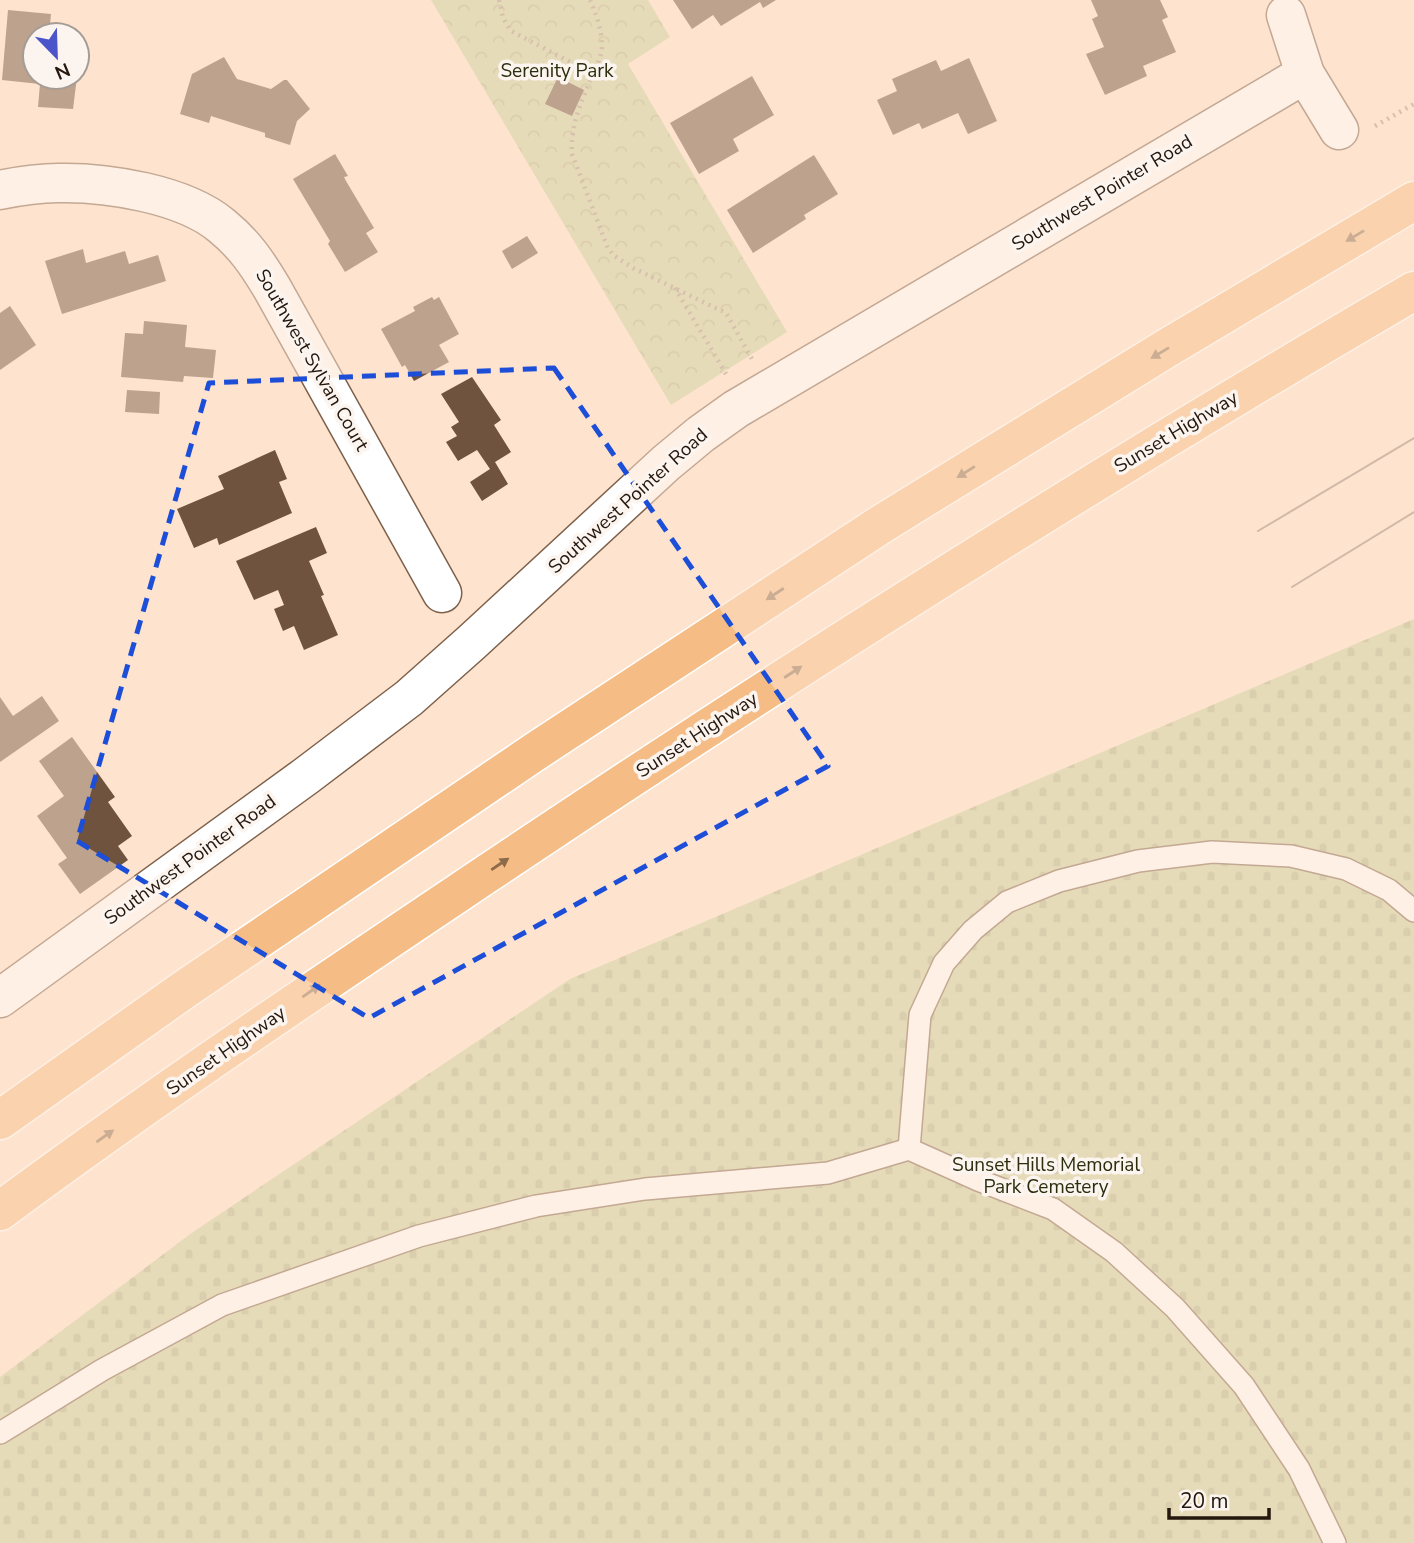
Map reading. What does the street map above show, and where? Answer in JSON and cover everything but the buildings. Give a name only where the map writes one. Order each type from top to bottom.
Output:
[{"type":"highway","points":[[0,1120],[185,989],[536,751],[880,525],[1179,341],[1414,201]]},
{"type":"highway","name":"Sunset Highway","points":[[0,1211],[325,982],[602,796],[853,633],[1104,476],[1414,291]]},
{"type":"highway","points":[[0,1228],[49,1175]]},
{"type":"street","points":[[1286,15],[1305,74],[1339,130]]},
{"type":"street","name":"Southwest Pointer Road","points":[[0,998],[409,698],[666,463],[736,409],[1305,74]]},
{"type":"street","name":"Southwest Sylvan Court","points":[[0,190],[60,183],[108,186],[153,194],[183,204],[220,225],[250,253],[272,288],[442,593]]},
{"type":"lane","points":[[909,1149],[920,1015],[944,963],[973,930],[1007,902],[1059,881],[1138,861],[1212,852],[1292,856],[1346,869],[1389,890],[1414,911]]},
{"type":"lane","points":[[0,1433],[102,1370],[222,1305],[419,1236],[536,1206],[645,1189],[828,1173],[909,1149],[1052,1209],[1114,1252],[1175,1308],[1244,1386],[1298,1469],[1335,1543]]},
{"type":"path","points":[[499,0],[503,18],[511,31],[593,74]]},
{"type":"path","points":[[590,0],[603,44],[573,124],[572,154],[607,246],[613,255],[633,268],[726,313],[754,363]]},
{"type":"path","points":[[674,288],[731,383]]},
{"type":"highlighted area","points":[[554,368],[828,766],[369,1018],[77,841],[209,383]]},
{"type":"green space","name":"Serenity Park","points":[[431,0],[648,0],[670,37],[628,64],[787,332],[671,405]]},
{"type":"green space","name":"Sunset Hills Memorial Park Cemetery","points":[[1414,619],[1414,1543],[0,1543],[0,1377],[193,1232],[570,979]]},
{"type":"tram line","points":[[1258,531],[1414,438]]},
{"type":"tram line","points":[[1292,587],[1414,512]]}]
